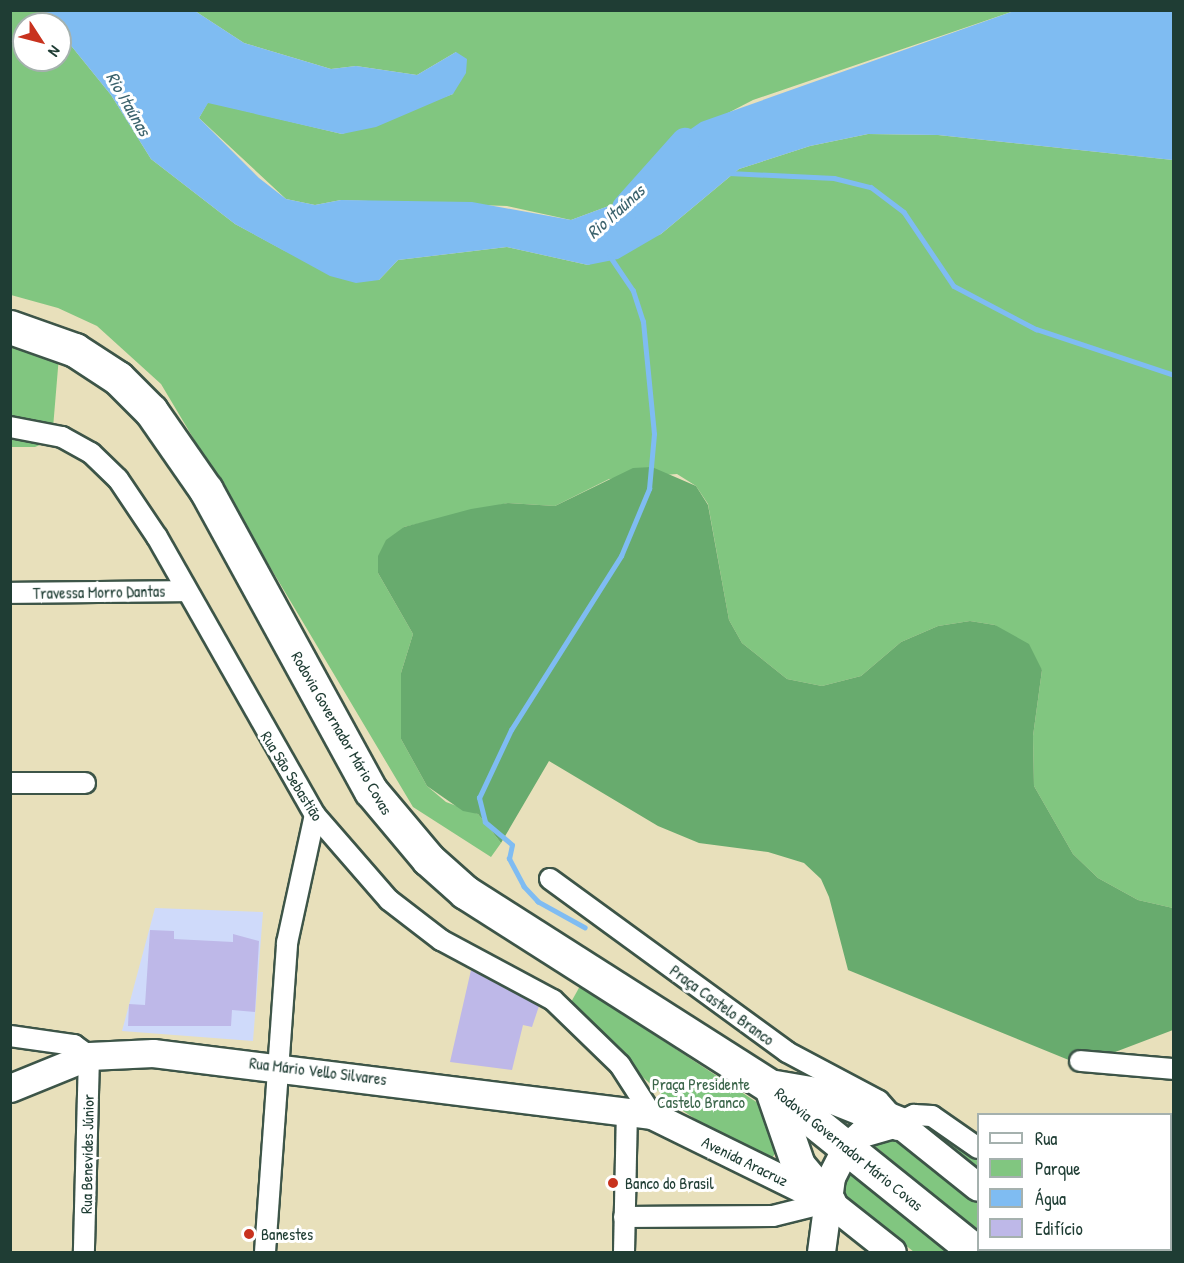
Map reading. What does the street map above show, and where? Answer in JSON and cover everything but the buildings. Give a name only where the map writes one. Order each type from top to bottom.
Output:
[{"type":"highway","name":"Rodovia Governador Mário Covas","points":[[10,327],[75,350],[118,378],[151,411],[206,490],[371,791],[428,859],[465,892],[771,1087],[976,1252]]},
{"type":"highway","points":[[829,1202],[798,1165],[771,1087],[833,1097],[898,1123]]},
{"type":"main road","name":"Rua Mário Vello Silvares","points":[[89,1056],[153,1053],[274,1064],[639,1114]]},
{"type":"main road","points":[[10,1088],[89,1056]]},
{"type":"main road","name":"Avenida Aracruz","points":[[639,1114],[829,1202]]},
{"type":"main road","points":[[820,1252],[831,1177],[847,1146],[862,1132],[898,1123]]},
{"type":"main road","name":"Praça Castelo Branco","points":[[898,1123],[977,1186]]},
{"type":"main road","points":[[829,1202],[892,1252]]},
{"type":"street","name":"Rua São Sebastião","points":[[10,427],[62,437],[92,453],[118,479],[187,591],[315,815],[416,923],[554,1000],[620,1065],[639,1114]]},
{"type":"street","name":"Travessa Morro Dantas","points":[[10,593],[187,591]]},
{"type":"street","points":[[10,783],[85,783]]},
{"type":"street","points":[[265,1252],[274,1064],[287,943],[315,815]]},
{"type":"street","name":"Praça Castelo Branco","points":[[550,879],[787,1052],[879,1101],[898,1123]]},
{"type":"street","name":"Rua Mário Vello Silvares","points":[[10,1036],[74,1045],[89,1056]]},
{"type":"street","name":"Rua Benevides Júnior","points":[[84,1252],[89,1056]]},
{"type":"street","points":[[1080,1061],[1173,1069]]},
{"type":"street","points":[[624,1252],[624,1217],[639,1114]]},
{"type":"street","points":[[898,1123],[914,1115],[932,1116],[977,1147]]},
{"type":"street","points":[[624,1217],[761,1217],[829,1202]]},
{"type":"shaded area","points":[[155,908],[263,912],[253,1041],[122,1031]]},
{"type":"green space","points":[[11,11],[43,12],[12,12],[12,72],[72,72],[72,47],[111,95],[151,159],[235,224],[285,251],[379,280],[398,260],[507,247],[588,265],[661,234],[739,169],[810,146],[868,134],[938,135],[1173,160],[1173,908],[1138,900],[1098,878],[1073,854],[1034,786],[1033,736],[1042,670],[995,625],[970,621],[938,626],[901,642],[861,676],[822,686],[787,679],[742,643],[729,620],[708,504],[696,486],[677,474],[609,479],[555,506],[508,503],[404,527],[378,573],[413,634],[401,673],[401,739],[427,786],[446,802],[478,814],[501,843],[491,857],[413,807],[161,384],[97,326],[58,308],[11,295]]},
{"type":"green space","points":[[195,11],[1014,11],[753,100],[672,142],[657,177],[614,204],[571,220],[507,206],[341,200],[315,205],[286,199],[199,118],[208,102],[342,134],[453,94],[456,52],[417,75],[356,66],[331,69],[244,43]]},
{"type":"green space","points":[[11,334],[59,356],[52,440],[35,447],[11,447]]},
{"type":"green space","points":[[652,467],[696,486],[708,505],[729,620],[742,643],[787,679],[822,686],[861,676],[901,642],[938,626],[970,621],[995,625],[1029,644],[1042,670],[1033,736],[1034,786],[1073,854],[1098,878],[1138,900],[1173,908],[1173,1030],[1081,1065],[848,970],[829,897],[821,879],[804,863],[768,852],[699,843],[658,826],[549,761],[501,843],[478,814],[463,811],[427,786],[401,739],[401,673],[413,634],[378,573],[378,556],[386,540],[404,527],[471,509],[508,503],[555,506],[633,468]]},
{"type":"green space","name":"Praça Presidente Castelo Branco","points":[[580,986],[767,1109],[777,1134],[776,1152],[769,1163],[763,1165],[673,1104],[628,1064],[570,1004]]},
{"type":"green space","points":[[928,1125],[977,1160],[977,1171],[923,1128]]},
{"type":"green space","points":[[900,1134],[977,1199],[977,1231],[869,1141]]},
{"type":"green space","points":[[846,1165],[953,1252],[914,1252],[840,1193]]},
{"type":"water","points":[[195,11],[244,43],[331,69],[356,66],[417,75],[456,52],[467,59],[466,73],[453,94],[376,127],[342,134],[208,103],[199,118],[259,178],[286,199],[315,205],[341,200],[472,202],[571,220],[614,204],[657,177],[672,142],[701,122],[1014,11],[1173,11],[1173,160],[938,135],[868,134],[810,146],[739,169],[661,234],[618,259],[588,265],[507,247],[398,260],[379,280],[356,283],[330,276],[235,224],[151,159],[111,95],[72,47],[72,12],[43,12]]},
{"type":"waterway","name":"Rio Itaúnas","points":[[626,208],[685,142]]},
{"type":"waterway","points":[[729,173],[834,178],[871,187],[904,212],[954,286],[1036,329],[1174,375]]},
{"type":"waterway","points":[[585,928],[538,902],[524,887],[509,859],[512,845],[485,822],[479,798],[511,730],[621,556],[649,489],[654,434],[643,322],[633,291],[610,257]]},
{"type":"place","name":"Banco do Brasil","points":[[613,1183]]},
{"type":"place","name":"Banestes","points":[[249,1234]]}]
